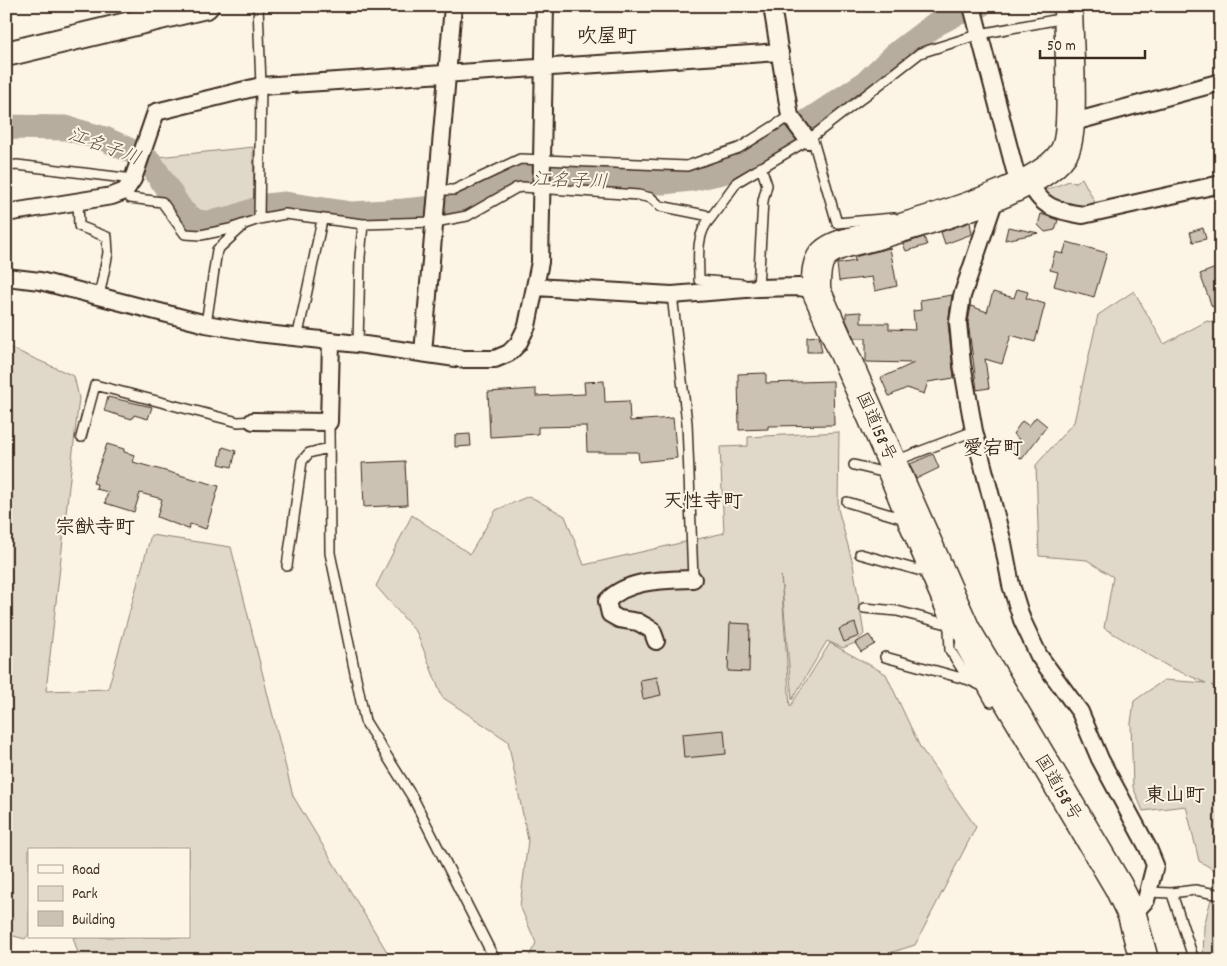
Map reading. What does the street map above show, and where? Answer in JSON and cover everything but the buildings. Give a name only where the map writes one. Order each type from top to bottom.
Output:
[{"type":"highway","points":[[816,290],[817,270],[824,254],[831,249],[901,228],[1015,188],[1041,174],[1065,152],[1070,123],[1068,11]]},
{"type":"highway","name":"国道158号","points":[[816,290],[893,462],[957,627],[1118,886],[1132,915],[1144,960]]},
{"type":"main road","points":[[6,54],[206,6]]},
{"type":"street","points":[[423,353],[453,6]]},
{"type":"street","points":[[6,277],[31,279],[206,324],[297,339],[358,344],[463,359],[495,359],[509,353],[518,344],[527,326],[540,262],[540,185],[545,6]]},
{"type":"street","points":[[772,6],[780,52],[801,129]]},
{"type":"street","points":[[974,11],[1015,188],[962,296],[958,322],[962,364],[974,431],[1003,543],[1011,585],[1022,620],[1039,656],[1080,712],[1100,759],[1148,848],[1155,865],[1146,900],[1132,915]]},
{"type":"street","points":[[6,213],[112,196],[132,179],[156,112],[261,86],[780,52]]},
{"type":"street","points":[[1070,123],[1221,82]]},
{"type":"street","points":[[1015,188],[1065,212],[1083,215],[1221,184]]},
{"type":"street","points":[[535,287],[672,295],[758,288],[799,287],[816,290]]},
{"type":"street","points":[[253,421],[329,422],[331,342]]},
{"type":"street","points":[[656,641],[652,630],[638,622],[619,619],[610,614],[607,601],[616,592],[650,581],[693,579]]},
{"type":"lane","points":[[258,6],[261,86],[259,215]]},
{"type":"lane","points":[[761,168],[767,185],[762,201],[758,288],[730,282],[699,280],[700,240],[704,226],[737,182],[761,168],[801,129],[920,53],[980,34],[1068,11],[1097,6]]},
{"type":"lane","points":[[437,194],[454,190],[520,159],[541,162],[688,166],[801,129]]},
{"type":"lane","points":[[801,129],[837,223],[894,218],[901,228]]},
{"type":"lane","points":[[6,166],[16,165],[132,179],[130,198],[162,202],[185,234],[201,235],[244,225]]},
{"type":"lane","points":[[206,324],[217,250],[244,225],[259,215],[285,214],[363,224],[435,220],[467,216],[516,188],[540,185],[638,195],[651,198],[660,206],[705,215],[710,219]]},
{"type":"lane","points":[[78,200],[79,226],[107,237],[108,253],[99,296]]},
{"type":"lane","points":[[297,339],[322,220]]},
{"type":"lane","points":[[358,344],[360,257],[363,224]]},
{"type":"lane","points":[[672,295],[687,423],[693,579]]},
{"type":"lane","points":[[81,438],[95,385],[238,422],[253,421]]},
{"type":"lane","points":[[329,422],[330,553],[365,721],[413,798],[495,960]]},
{"type":"lane","points":[[893,462],[974,431]]},
{"type":"lane","points":[[287,566],[302,460],[309,453],[328,448]]},
{"type":"lane","points":[[854,465],[882,472],[926,572],[961,633],[960,648],[991,702]]},
{"type":"lane","points":[[847,502],[901,518]]},
{"type":"lane","points":[[860,554],[926,572]]},
{"type":"lane","points":[[864,608],[896,611],[957,627]]},
{"type":"lane","points":[[957,627],[950,650],[969,680]]},
{"type":"lane","points":[[885,657],[969,680],[982,686]]},
{"type":"lane","points":[[1148,892],[1171,894],[1195,890],[1221,895]]},
{"type":"lane","points":[[1171,894],[1192,947],[1194,960]]},
{"type":"green space","points":[[253,147],[254,202],[221,214],[210,214],[191,204],[176,186],[158,157]]},
{"type":"green space","points":[[1082,178],[1098,208],[1080,209],[1044,196],[1044,191],[1069,181],[1075,183]]},
{"type":"green space","points":[[1134,291],[1164,344],[1207,321],[1221,324],[1221,689],[1211,685],[1221,692],[1221,960],[1203,960],[1204,926],[1218,872],[1199,861],[1186,806],[1143,811],[1133,787],[1131,723],[1134,701],[1164,680],[1206,683],[1169,667],[1104,628],[1113,577],[1087,560],[1039,556],[1036,465],[1074,422],[1098,315]]},
{"type":"green space","points":[[6,346],[74,376],[79,398],[46,691],[108,689],[151,535],[231,547],[293,796],[392,960],[80,960],[73,938],[190,938],[190,848],[28,848],[28,935],[25,939],[6,934]]},
{"type":"green space","points":[[839,432],[838,509],[853,564],[864,634],[855,643],[843,648],[827,641],[792,700],[781,576],[790,707],[830,643],[886,674],[920,747],[976,827],[915,945],[867,960],[527,960],[536,943],[520,906],[528,840],[508,741],[442,697],[417,633],[376,586],[412,515],[470,554],[496,510],[529,496],[565,516],[584,565],[724,533],[720,447],[748,446],[748,437]]},
{"type":"waterway","name":"江名子川","points":[[6,127],[66,128],[105,139],[133,152],[150,162],[185,216],[194,222],[209,223],[233,218],[266,206],[285,204],[352,214],[465,205],[526,175],[663,182],[691,179],[722,172],[744,164],[866,83],[895,55],[936,24],[957,13],[979,6]]},
{"type":"district","name":"吹屋町","points":[[607,35]]},
{"type":"district","name":"愛宕町","points":[[993,447]]},
{"type":"district","name":"天性寺町","points":[[703,500]]},
{"type":"district","name":"宗猷寺町","points":[[95,526]]},
{"type":"district","name":"東山町","points":[[1175,794]]}]
